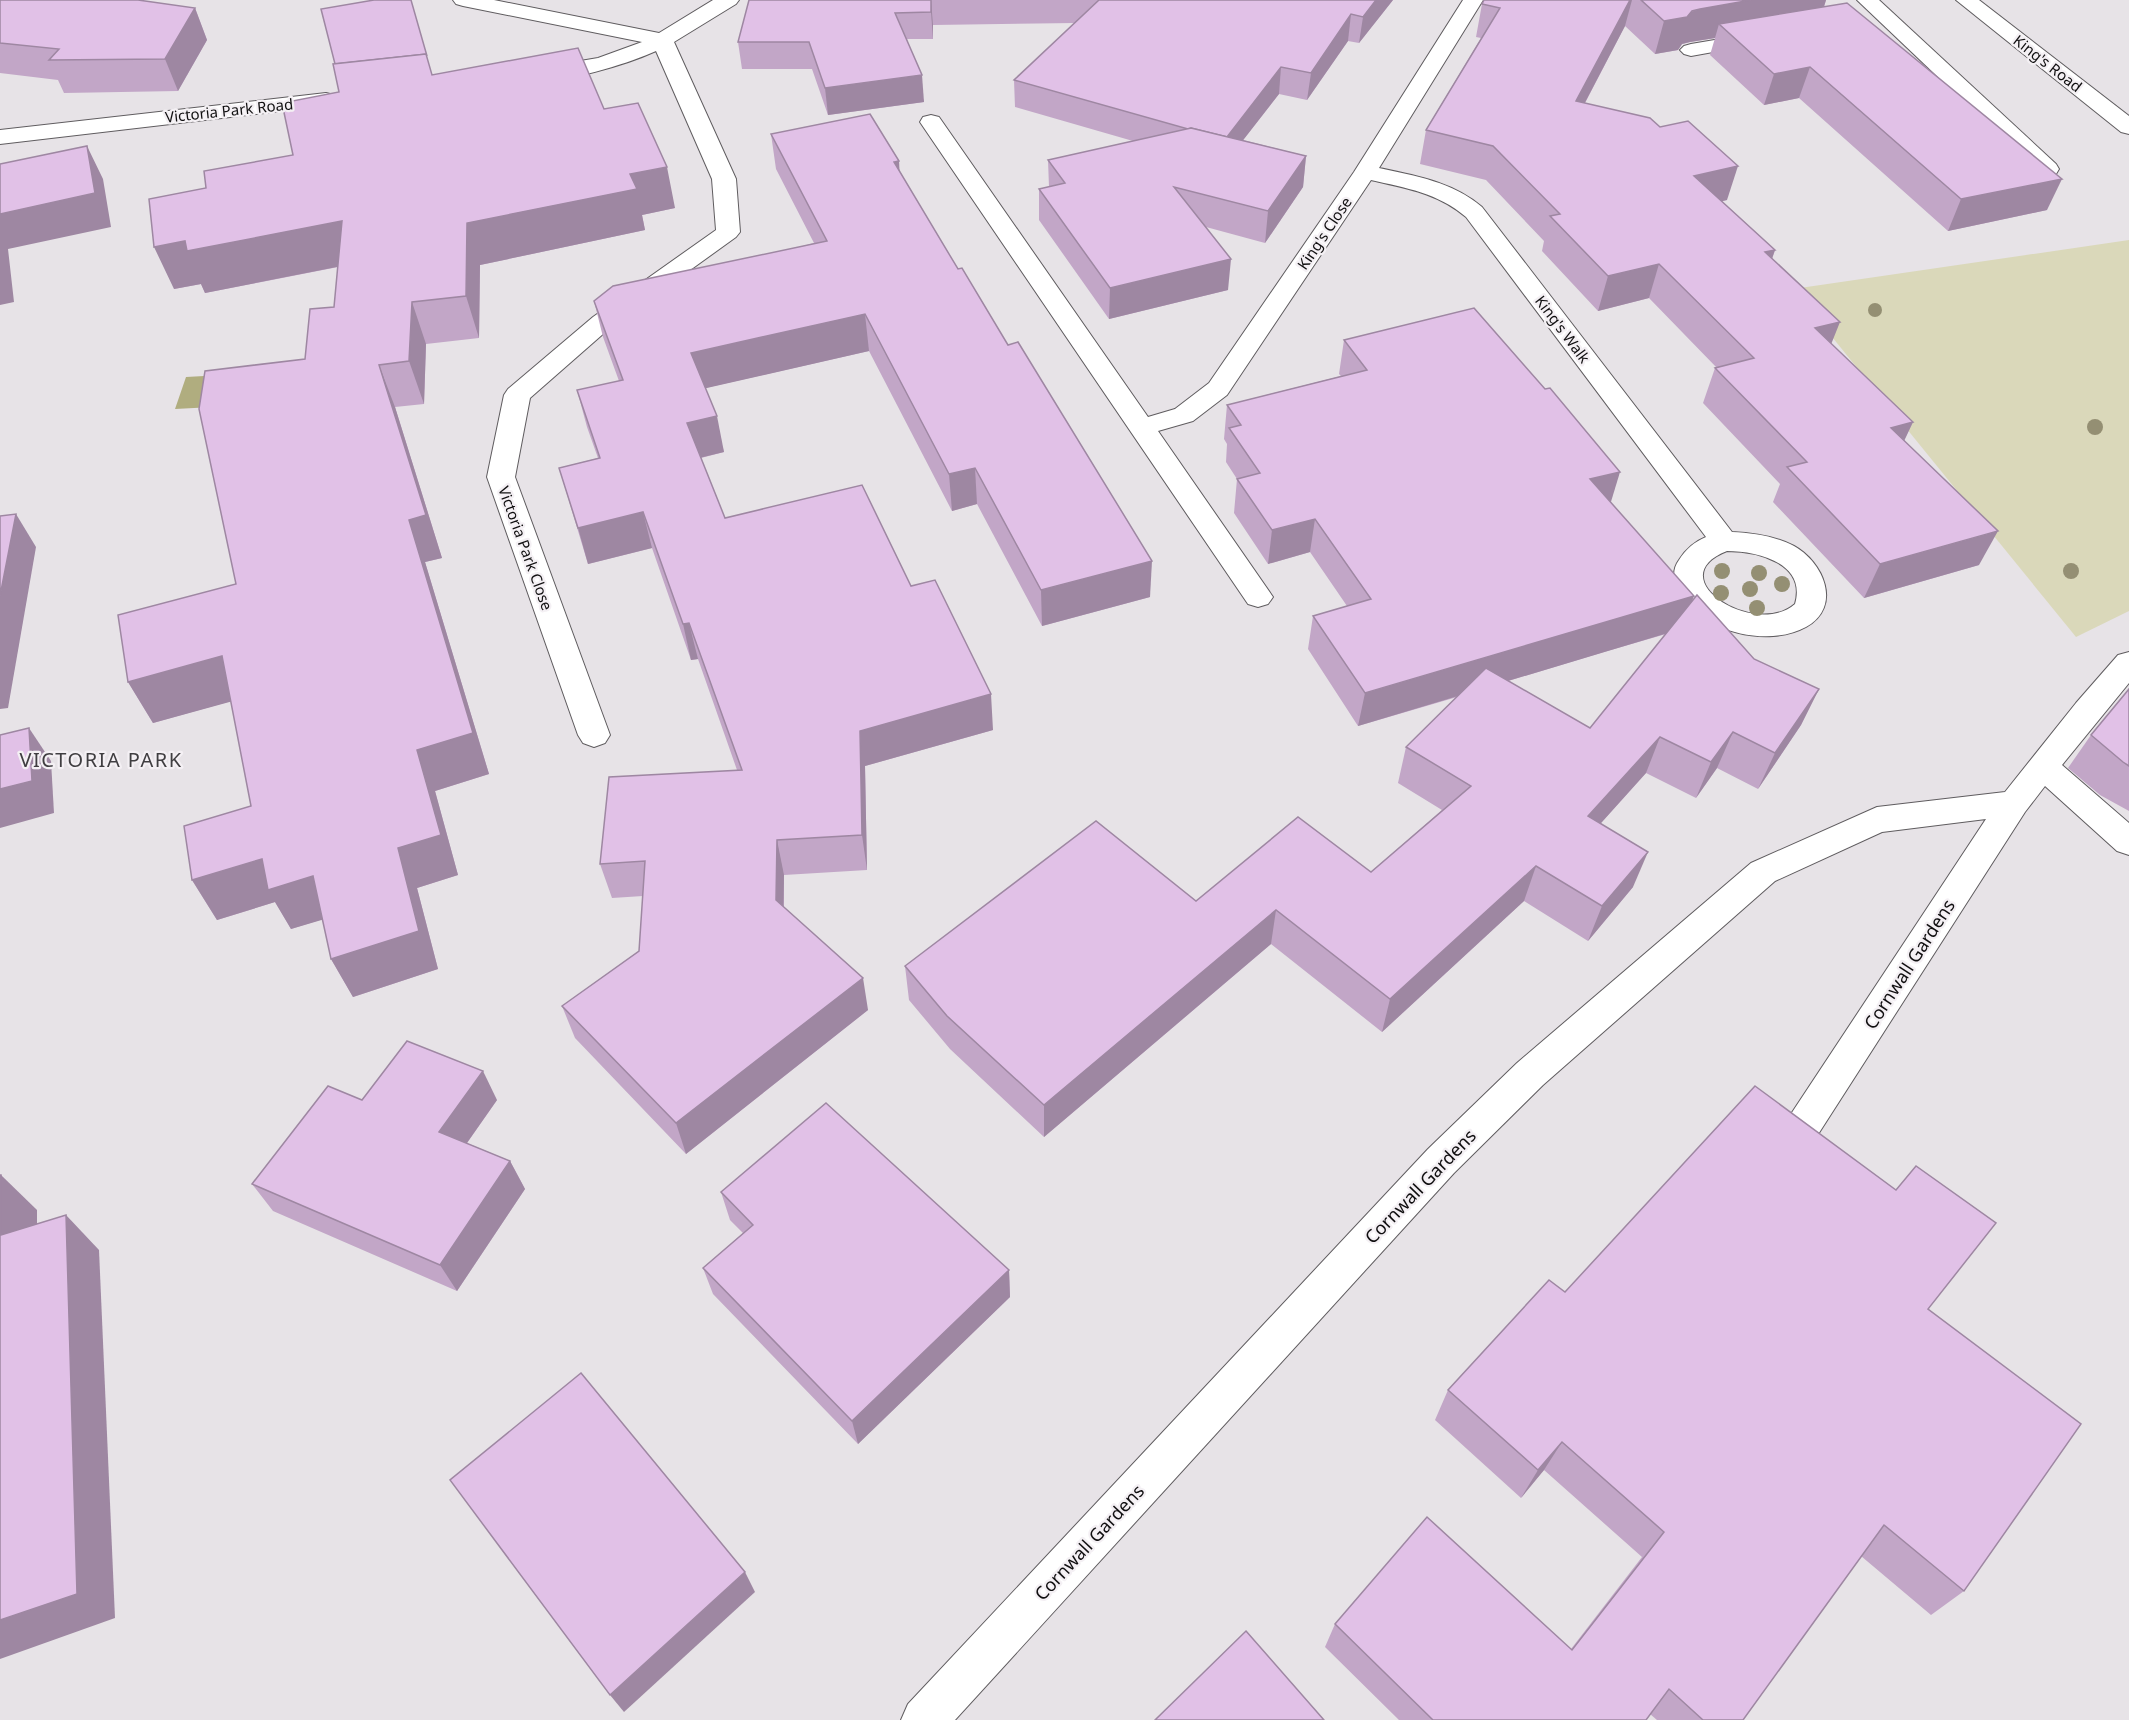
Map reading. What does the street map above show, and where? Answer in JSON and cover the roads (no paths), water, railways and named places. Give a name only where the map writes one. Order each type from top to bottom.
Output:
[{"type":"street","points":[[463,0],[662,40]]},
{"type":"street","points":[[516,77],[591,66],[662,40],[729,0]]},
{"type":"street","name":"King's Close","points":[[1141,427],[1184,415],[1218,389],[1365,172],[1473,0]]},
{"type":"street","points":[[1867,0],[2048,169]]},
{"type":"street","name":"King's Road","points":[[1966,0],[2055,67],[2129,127]]},
{"type":"street","points":[[1862,21],[1885,17]]},
{"type":"street","points":[[1691,50],[1771,37]]},
{"type":"street","name":"Victoria Park Close","points":[[594,735],[501,477],[517,395],[602,322],[728,232],[724,179],[662,40]]},
{"type":"street","name":"Victoria Park Road","points":[[0,137],[199,112],[348,98]]},
{"type":"street","points":[[931,122],[1258,597]]},
{"type":"street","name":"King's Walk","points":[[1365,172],[1446,192],[1463,201],[1474,212],[1724,541]]},
{"type":"street","name":"Cornwall Gardens","points":[[1804,1125],[2014,803],[2129,663]]},
{"type":"street","points":[[2043,766],[2129,842]]},
{"type":"street","name":"Cornwall Gardens","points":[[924,1720],[1441,1161],[1530,1074],[1763,872],[1877,820],[2014,803]]},
{"type":"district","name":"VICTORIA PARK","points":[[101,759]]}]
